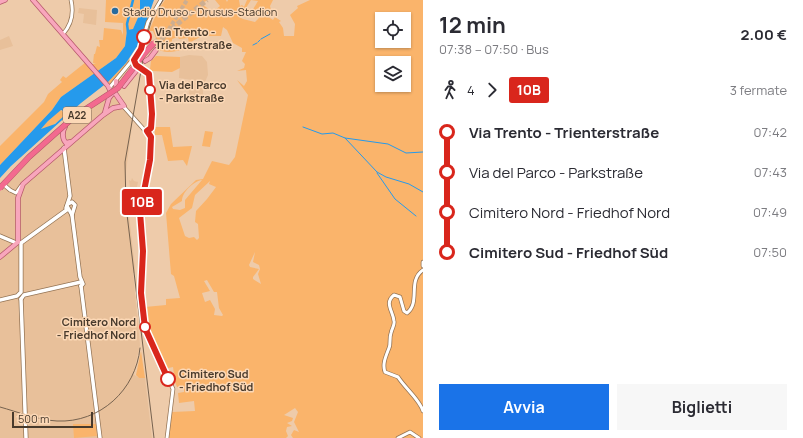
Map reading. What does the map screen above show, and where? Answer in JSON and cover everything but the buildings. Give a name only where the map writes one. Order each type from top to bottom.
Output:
[{"type":"highway","name":"A22","points":[[1,186],[28,156],[74,116],[117,87],[154,42]]},
{"type":"main road","points":[[0,2],[5,0]]},
{"type":"main road","points":[[26,438],[18,198],[23,184],[63,151],[73,140],[111,107],[123,104],[64,33],[33,0]]},
{"type":"main road","points":[[145,61],[150,58],[156,50]]},
{"type":"main road","points":[[112,89],[135,71],[124,85]]},
{"type":"main road","points":[[104,113],[106,99],[116,81]]},
{"type":"main road","points":[[1,186],[56,134],[91,107],[106,99]]},
{"type":"main road","points":[[106,99],[111,107]]},
{"type":"main road","points":[[65,127],[63,134],[64,141],[69,143],[73,140]]},
{"type":"main road","points":[[56,134],[60,134],[62,136],[100,438]]},
{"type":"main road","points":[[0,257],[10,250],[14,244],[18,243],[20,239],[70,207]]},
{"type":"main road","points":[[0,236],[19,246],[20,249]]},
{"type":"main road","points":[[0,300],[22,294],[80,284]]},
{"type":"main road","points":[[17,296],[21,299]]},
{"type":"street","points":[[64,33],[72,18],[71,0]]},
{"type":"street","points":[[116,81],[140,51],[148,22],[161,0]]},
{"type":"street","points":[[123,104],[148,131],[151,137],[150,160],[140,212],[143,251],[141,288],[145,328],[173,389],[167,438]]},
{"type":"street","points":[[1,186],[16,193],[23,184]]},
{"type":"street","points":[[423,270],[414,280],[414,297],[407,313],[404,312],[400,297],[398,295],[393,296],[391,299],[389,307],[394,322],[390,334],[390,348],[385,358],[383,368],[385,372],[398,377],[405,388],[420,403],[423,411]]},
{"type":"street","points":[[398,438],[410,432],[419,438]]},
{"type":"shaded area","points":[[106,0],[140,0],[140,13],[133,29],[127,30],[125,46],[116,58],[61,97],[52,110],[0,165],[0,146],[44,102],[48,94],[62,82],[60,80],[63,76],[66,78],[86,62],[96,64],[93,63],[94,54],[97,46],[100,47],[99,40],[103,40],[104,28],[121,30],[123,35],[123,23],[105,22]]},
{"type":"shaded area","points":[[165,0],[208,0],[204,2],[203,5],[213,12],[220,6],[215,0],[226,0],[227,2],[228,0],[239,0],[240,6],[242,5],[244,7],[247,0],[251,0],[273,0],[270,6],[272,14],[267,16],[273,20],[275,17],[281,21],[279,22],[283,28],[284,36],[294,36],[295,24],[290,15],[298,8],[297,6],[310,0],[423,0],[423,438],[293,438],[291,435],[294,430],[299,432],[294,422],[298,412],[295,408],[284,415],[293,418],[292,421],[287,423],[292,426],[287,427],[286,431],[288,436],[286,438],[169,438],[172,412],[195,411],[194,401],[179,403],[178,393],[184,392],[184,386],[177,387],[173,367],[164,369],[149,333],[149,323],[147,321],[145,307],[166,305],[166,299],[180,298],[174,276],[171,274],[166,213],[171,204],[196,180],[203,179],[212,161],[229,165],[235,157],[248,95],[237,80],[244,86],[247,81],[246,70],[237,71],[244,68],[245,64],[242,61],[246,52],[242,52],[242,48],[233,43],[227,30],[223,27],[221,36],[202,36],[189,43],[188,38],[179,39],[178,37],[172,39],[172,43],[186,44],[186,49],[170,52],[156,48],[156,38],[153,31],[149,31],[158,10]],"holes":[[[251,0],[258,1],[252,11],[259,18],[255,22],[239,17],[239,12],[244,11]],[[202,180],[185,200],[185,208],[180,210],[173,209],[172,207],[182,201],[186,191]],[[210,181],[209,184],[216,187],[196,211],[195,222],[198,224],[199,238],[197,240],[194,237],[189,238],[185,236],[179,218],[192,208],[195,195]],[[255,252],[253,262],[259,265],[260,269],[258,274],[261,284],[253,279],[259,269],[250,267],[249,265]],[[207,280],[214,292],[217,292],[219,308],[223,315],[222,316],[214,315],[215,309],[210,300],[205,302],[202,293],[210,291],[204,281]]]},
{"type":"shaded area","points":[[156,6],[148,19],[141,46],[110,84],[108,82],[124,65],[138,45],[148,14]]},
{"type":"shaded area","points":[[79,8],[97,10],[96,25],[83,23],[84,14],[78,13]]},
{"type":"shaded area","points":[[9,36],[13,46],[0,50],[0,40]]},
{"type":"shaded area","points":[[189,55],[202,56],[207,62],[208,75],[205,82],[179,78],[180,57]]},
{"type":"shaded area","points":[[156,56],[180,57],[180,68],[172,72],[152,71],[150,69],[151,61]]},
{"type":"shaded area","points":[[188,81],[200,85],[203,89],[203,95],[189,96]]},
{"type":"shaded area","points":[[113,94],[133,118],[125,179],[135,268],[135,273],[133,273],[140,345],[133,374],[139,378],[145,378],[152,438],[0,438],[0,191],[28,160],[81,114]]},
{"type":"shaded area","points":[[61,110],[65,115],[63,117],[51,126],[41,129],[50,118]]},
{"type":"shaded area","points":[[155,127],[170,127],[173,147],[192,146],[187,166],[183,160],[168,161],[162,135],[155,135]]},
{"type":"shaded area","points":[[205,131],[213,132],[210,147],[202,146]]},
{"type":"shaded area","points":[[132,178],[134,181],[138,182],[135,196],[131,195],[129,180],[131,181]]},
{"type":"shaded area","points":[[141,351],[145,378],[139,378],[136,375]]},
{"type":"shaded area","points":[[73,424],[96,424],[97,436],[74,438]]},
{"type":"water","points":[[140,0],[154,0],[138,45],[126,63],[108,82],[81,103],[11,166],[0,178],[0,165],[52,110],[61,97],[116,58],[125,46],[127,30],[133,29],[140,13]],"holes":[[[61,110],[64,111],[65,115],[55,124],[41,129]]]},
{"type":"waterway","points":[[128,32],[127,24],[133,0]]},
{"type":"waterway","points":[[261,39],[270,34]]},
{"type":"waterway","points":[[253,45],[257,43]]},
{"type":"waterway","points":[[303,127],[322,134],[333,133],[345,138],[388,144],[406,153],[423,152]]},
{"type":"waterway","points":[[345,138],[377,172],[386,177],[409,184],[423,192]]},
{"type":"waterway","points":[[377,173],[395,199],[416,216]]},
{"type":"tunnel","points":[[156,50],[187,0]]},
{"type":"tunnel","points":[[154,43],[207,0]]},
{"type":"tunnel","points":[[136,71],[141,63]]},
{"type":"railway","points":[[154,438],[126,206],[125,162],[147,36],[152,18],[163,0]]},
{"type":"railway","points":[[0,407],[35,417],[57,421],[73,420],[88,416],[101,410],[113,401],[123,390],[137,363],[140,348]]},
{"type":"bus line","name":"10B","points":[[144,37],[141,49],[134,60],[136,65],[148,71],[149,74],[152,117],[151,128],[147,131],[150,133],[151,137],[150,160],[140,212],[143,239],[141,293],[145,328],[161,367],[168,379]]},
{"type":"place","name":"Stadio Druso - Drusus-Stadion","points":[[115,11]]},
{"type":"place","name":"Via Trento - Trienterstraße","points":[[144,37]]},
{"type":"place","name":"Via del Parco - Parkstraße","points":[[150,90]]},
{"type":"place","name":"Cimitero Nord - Friedhof Nord","points":[[145,327]]},
{"type":"place","name":"Cimitero Sud - Friedhof Süd","points":[[168,379]]}]
